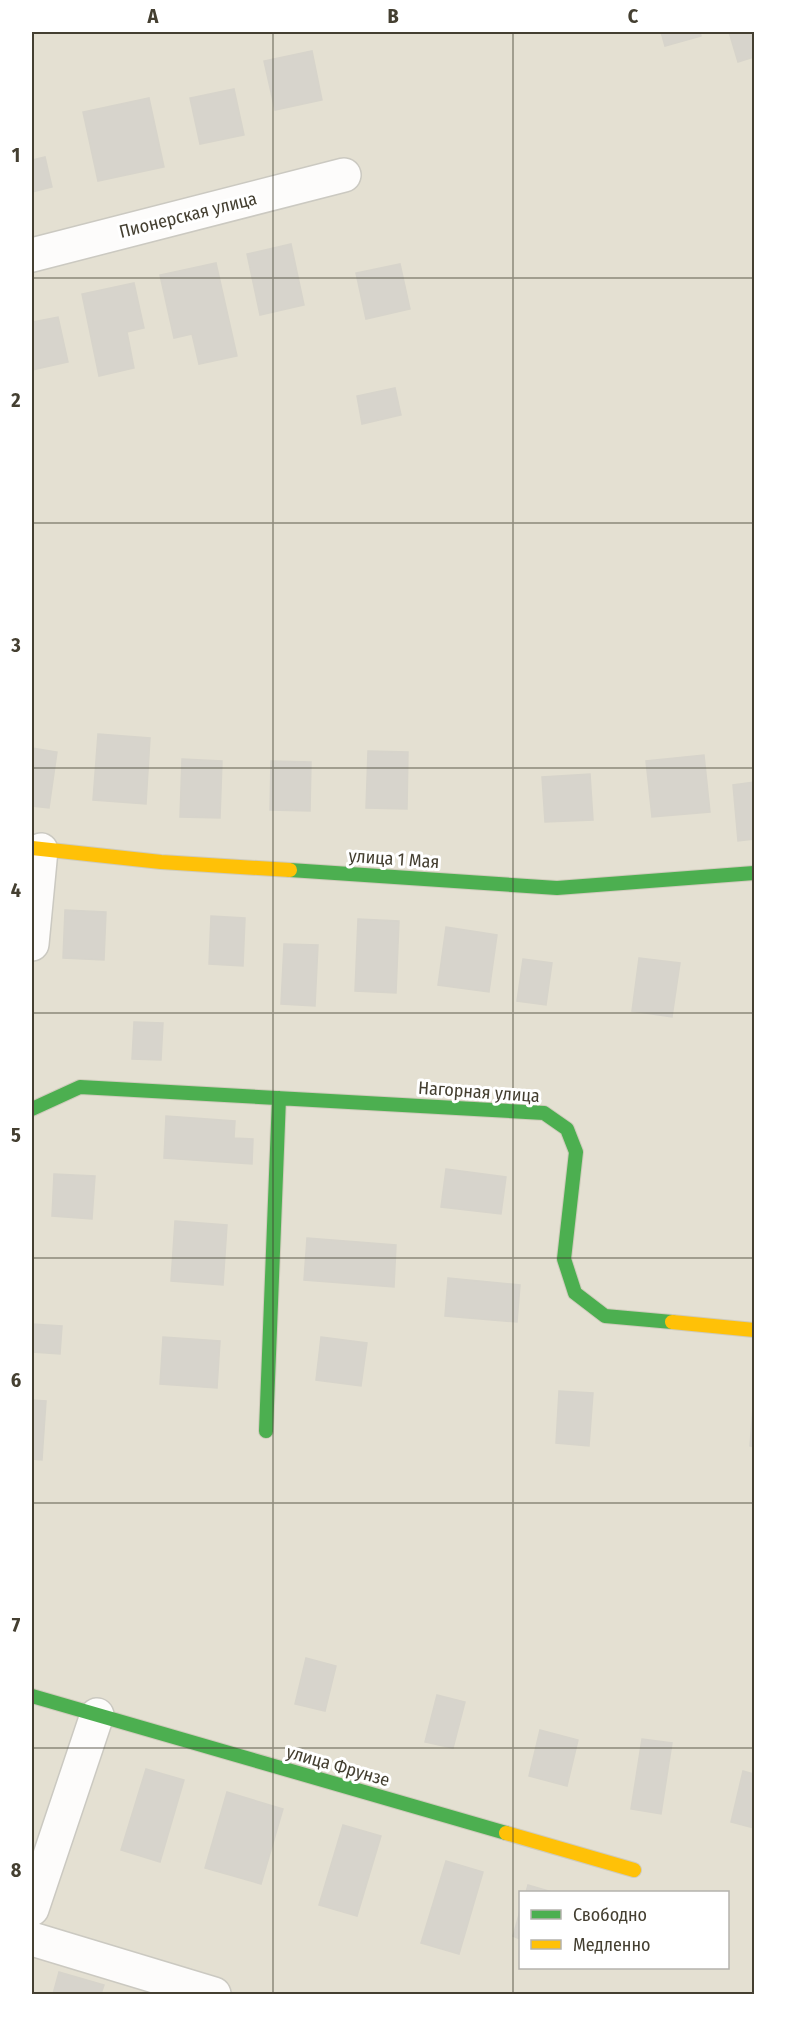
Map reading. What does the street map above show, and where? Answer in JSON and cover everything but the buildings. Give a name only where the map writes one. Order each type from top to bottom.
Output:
[{"type":"street","name":"Пионерская улица","points":[[32,255],[344,175]]},
{"type":"street","name":"улица 1 Мая","points":[[36,849],[161,862],[558,888],[754,873]]},
{"type":"street","points":[[32,944],[36,849]]},
{"type":"street","name":"Нагорная улица","points":[[32,1109],[80,1087],[544,1113],[567,1129],[576,1152],[564,1259],[574,1293],[605,1316],[754,1330]]},
{"type":"street","points":[[266,1431],[279,1098]]},
{"type":"street","name":"улица Фрунзе","points":[[32,1696],[634,1870]]},
{"type":"street","points":[[32,1909],[97,1715]]},
{"type":"street","points":[[32,1939],[214,1995]]},
{"type":"shaded area","points":[[32,32],[754,32],[754,1994],[32,1994]]},
{"type":"traffic: fast","points":[[290,870],[557,888],[754,873]]},
{"type":"traffic: fast","points":[[32,1109],[80,1087],[544,1113],[567,1129],[576,1152],[564,1259],[575,1293],[605,1316],[672,1322]]},
{"type":"traffic: fast","points":[[266,1431],[279,1098]]},
{"type":"traffic: fast","points":[[32,1696],[506,1833]]},
{"type":"traffic: slow","points":[[32,848],[161,862],[290,870]]},
{"type":"traffic: slow","points":[[672,1322],[754,1330]]},
{"type":"traffic: slow","points":[[506,1833],[634,1870]]}]
